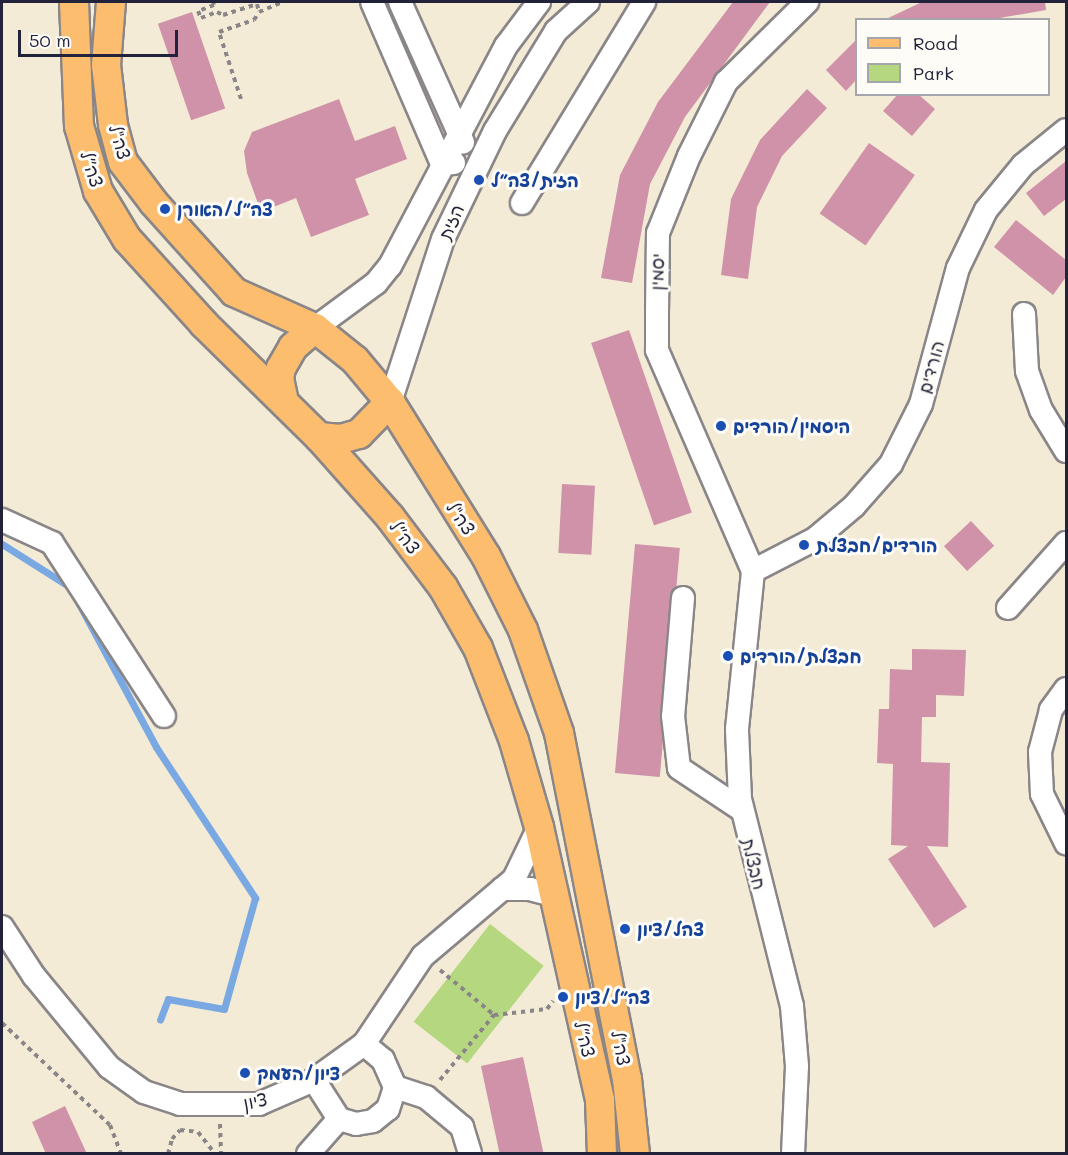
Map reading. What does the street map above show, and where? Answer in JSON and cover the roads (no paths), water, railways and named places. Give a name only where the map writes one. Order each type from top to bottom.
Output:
[{"type":"main road","name":"צה״ל","points":[[74,2],[79,126],[98,191],[128,239],[167,284],[319,437],[390,517],[443,587],[478,648],[510,731],[539,828],[570,977],[600,1100],[602,1154]]},
{"type":"main road","name":"צה\"ל","points":[[111,2],[106,65],[113,125],[123,162],[161,212],[234,292],[315,328],[355,360],[390,402],[486,556],[523,630],[559,733],[627,1079],[635,1154]]},
{"type":"main road","points":[[284,402],[279,379],[287,354],[315,328]]},
{"type":"main road","points":[[319,437],[341,439],[359,434],[390,402]]},
{"type":"street","points":[[372,2],[442,164],[479,162]]},
{"type":"street","points":[[400,2],[457,136],[479,162]]},
{"type":"street","name":"הזית","points":[[315,328],[376,283],[390,266],[506,46],[539,2]]},
{"type":"street","name":"הזית","points":[[390,402],[443,239],[479,162],[530,67],[556,31],[588,2]]},
{"type":"street","points":[[522,203],[644,2]]},
{"type":"street","name":"יסמין","points":[[753,571],[657,350],[658,233],[689,156],[726,82],[807,2]]},
{"type":"street","name":"הורדים","points":[[753,571],[815,539],[854,506],[891,464],[921,404],[958,268],[986,210],[1023,165],[1066,130]]},
{"type":"street","points":[[1024,314],[1027,371],[1041,410],[1066,451]]},
{"type":"street","points":[[2,520],[52,543],[164,716]]},
{"type":"street","points":[[1008,608],[1066,543]]},
{"type":"street","name":"חבצלת","points":[[753,571],[737,729],[742,810],[792,1006],[797,1089],[793,1154]]},
{"type":"street","points":[[683,598],[672,716],[679,768],[742,810]]},
{"type":"street","points":[[1066,689],[1051,710],[1040,752],[1042,794],[1066,843]]},
{"type":"street","name":"ציון","points":[[2,927],[34,976],[109,1067],[144,1092],[180,1104],[219,1106],[259,1104],[314,1080],[364,1044],[423,956],[502,890],[521,869],[539,828]]},
{"type":"street","points":[[502,890],[530,889],[553,895]]},
{"type":"street","points":[[314,1080],[339,1119],[356,1124],[373,1121],[388,1109],[395,1087],[383,1060],[364,1044]]},
{"type":"street","points":[[395,1087],[426,1097],[462,1127],[470,1154]]},
{"type":"street","points":[[308,1154],[339,1119]]},
{"type":"waterway","points":[[2,544],[70,587]]},
{"type":"waterway","points":[[78,602],[156,747],[255,898],[224,1009],[168,999],[160,1020]]},
{"type":"place","name":"הזית/צה״ל","points":[[479,180]]},
{"type":"place","name":"צה״ל/האורן","points":[[165,209]]},
{"type":"place","name":"היסמין/הורדים","points":[[721,426]]},
{"type":"place","name":"הורדים/חבצלת","points":[[804,545]]},
{"type":"place","name":"חבצלת/הורדים","points":[[728,656]]},
{"type":"place","name":"צהל/ציון","points":[[625,929]]},
{"type":"place","name":"צה״ל/ציון","points":[[563,997]]},
{"type":"place","name":"ציון/העמק","points":[[245,1073]]}]
